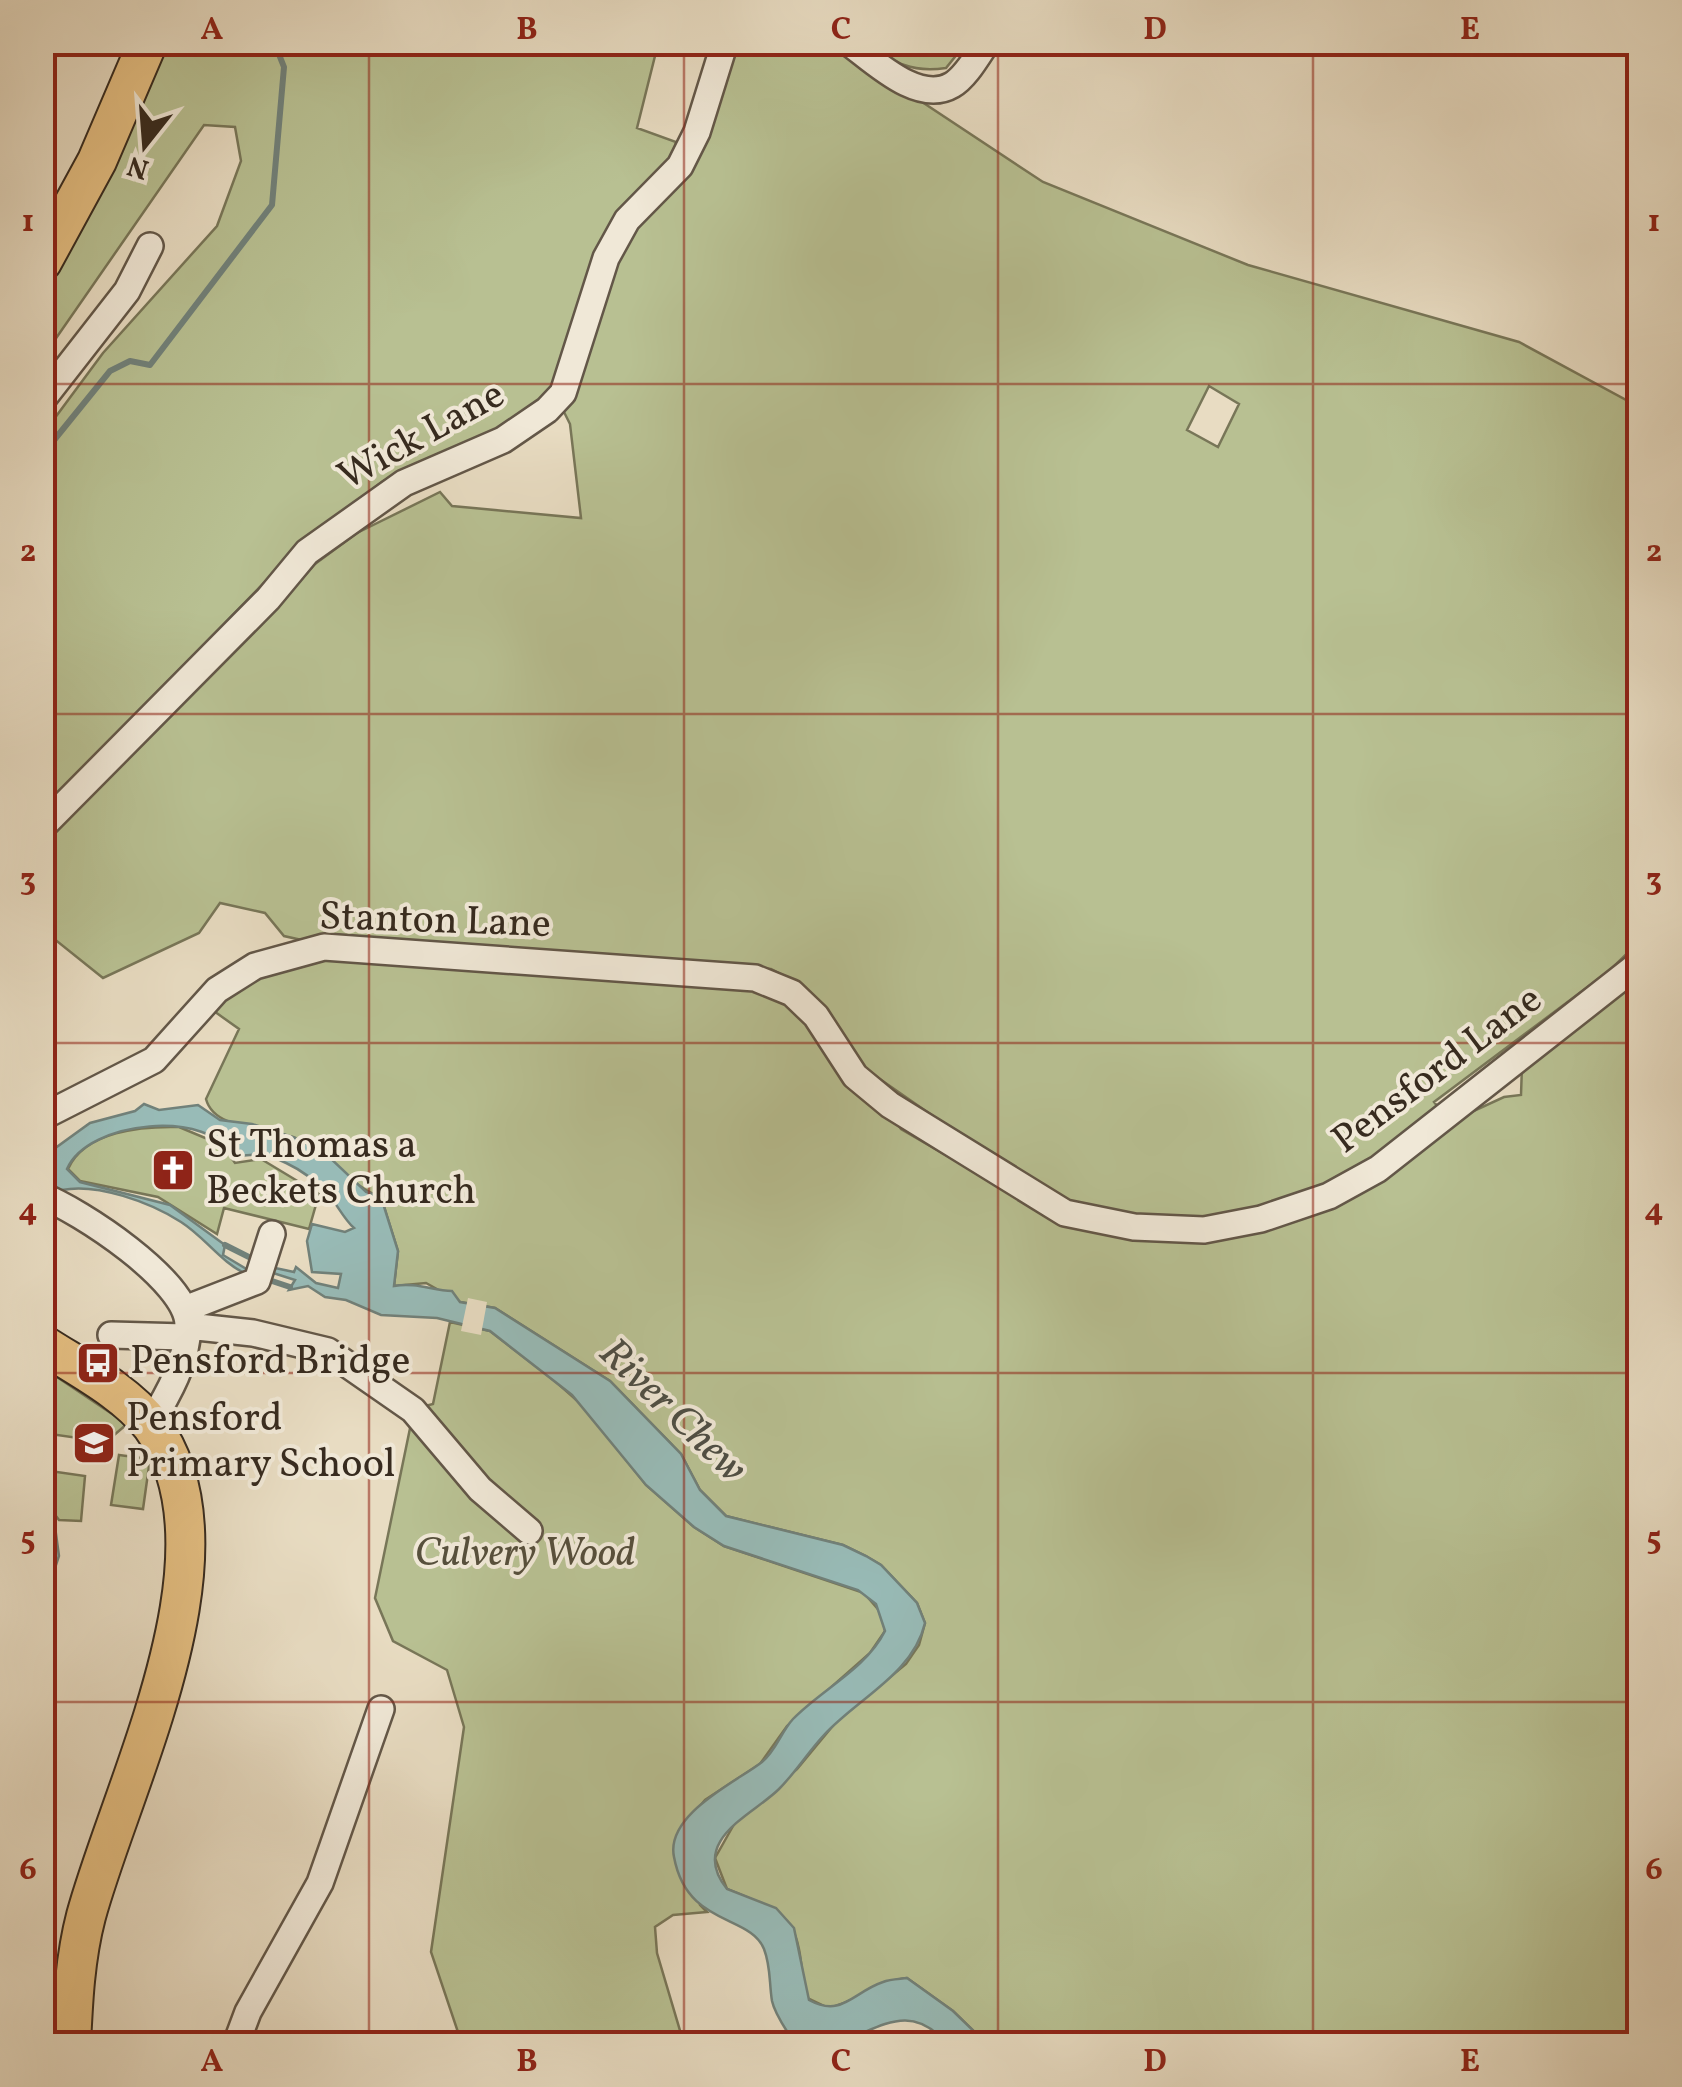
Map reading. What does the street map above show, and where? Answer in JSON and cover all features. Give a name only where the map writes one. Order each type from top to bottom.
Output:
[{"type":"highway","points":[[42,262],[97,161],[148,42]]},
{"type":"highway","points":[[42,1344],[124,1398],[150,1424],[166,1450],[179,1498],[185,1559],[182,1602],[168,1666],[84,1926],[71,2044]]},
{"type":"street","name":"Wick Lane","points":[[42,827],[268,599],[307,552],[404,482],[503,440],[547,410],[563,392],[606,258],[627,220],[680,166],[697,132],[725,42]]},
{"type":"street","points":[[848,42],[908,83],[938,90],[954,84],[987,42]]},
{"type":"street","points":[[42,400],[127,291],[150,246]]},
{"type":"street","name":"Stanton Lane","points":[[42,1116],[154,1060],[217,990],[255,966],[324,947],[698,974]]},
{"type":"street","name":"Pensford Lane","points":[[698,974],[756,978],[792,993],[816,1016],[855,1076],[878,1096],[1064,1213],[1134,1228],[1204,1230],[1261,1219],[1329,1196],[1378,1169],[1640,963]]},
{"type":"street","points":[[54,1200],[125,1246],[186,1324]]},
{"type":"street","points":[[150,1424],[168,1396],[186,1324],[258,1281],[272,1234]]},
{"type":"street","points":[[111,1335],[186,1324],[254,1333],[328,1351],[413,1410],[480,1489],[529,1530]]},
{"type":"street","points":[[236,2044],[248,2012],[311,1924],[320,1883],[381,1709]]},
{"type":"green space","points":[[650,42],[657,48],[637,128],[676,142],[670,167],[623,214],[556,388],[535,408],[487,437],[383,481],[303,543],[43,809],[43,434],[103,353],[217,226],[241,161],[235,127],[204,125],[43,357],[43,283],[107,160],[161,43]]},
{"type":"green space","points":[[733,43],[833,43],[1043,182],[1248,265],[1519,342],[1639,407],[1639,942],[1609,971],[1434,1102],[1450,1122],[1504,1097],[1521,1095],[1522,1066],[1639,976],[1639,2044],[987,2044],[953,2011],[907,1978],[828,2008],[805,1997],[800,1952],[790,1925],[768,1907],[727,1889],[715,1858],[737,1819],[797,1769],[836,1722],[906,1664],[919,1645],[925,1623],[917,1603],[881,1565],[843,1545],[726,1516],[700,1490],[681,1454],[610,1381],[495,1308],[460,1302],[426,1283],[394,1286],[398,1251],[381,1197],[358,1185],[305,1143],[230,1122],[211,1109],[206,1099],[239,1029],[211,1009],[220,995],[324,949],[775,989],[888,1108],[901,1129],[982,1176],[976,1146],[864,1068],[800,984],[771,969],[324,945],[284,936],[265,913],[220,903],[199,933],[103,978],[43,930],[42,839],[260,626],[315,564],[357,533],[440,492],[452,506],[581,518],[570,424],[562,408],[610,265]],"holes":[[[1209,386],[1239,404],[1218,447],[1187,430]]]},
{"type":"green space","points":[[867,43],[966,43],[946,68],[923,69],[904,65]]},
{"type":"green space","points":[[179,1127],[222,1145],[235,1163],[261,1159],[319,1194],[309,1229],[224,1208],[217,1234],[158,1197],[80,1181],[68,1169],[87,1146],[116,1133]]},
{"type":"green space","name":"Culvery Wood","points":[[450,1322],[490,1331],[555,1381],[582,1405],[646,1485],[694,1527],[724,1546],[864,1593],[882,1614],[885,1631],[870,1653],[787,1726],[760,1764],[705,1800],[684,1826],[700,1905],[707,1912],[673,1915],[655,1927],[657,1953],[684,2044],[462,2044],[431,1952],[464,1727],[447,1670],[393,1641],[375,1598],[414,1409],[433,1404]]},
{"type":"green space","points":[[42,1367],[127,1424],[106,1442],[43,1433],[51,1388],[43,1385]]},
{"type":"green space","points":[[119,1455],[150,1459],[143,1509],[111,1505]]},
{"type":"green space","points":[[43,1470],[85,1476],[81,1521],[59,1520],[43,1499]]},
{"type":"water","name":"River Chew","points":[[144,1104],[159,1110],[198,1105],[220,1120],[252,1124],[295,1138],[326,1154],[366,1192],[381,1197],[398,1251],[394,1286],[452,1291],[460,1302],[495,1308],[610,1381],[681,1454],[700,1490],[726,1516],[843,1545],[881,1565],[917,1603],[925,1623],[909,1657],[824,1735],[779,1789],[729,1830],[715,1856],[717,1872],[727,1889],[776,1908],[794,1928],[809,2000],[820,2005],[839,2005],[883,1982],[907,1978],[953,2011],[987,2044],[947,2044],[928,2027],[910,2021],[892,2022],[836,2043],[793,2041],[773,2006],[768,1962],[757,1938],[704,1908],[681,1880],[674,1857],[674,1841],[692,1813],[762,1762],[804,1708],[867,1657],[885,1631],[876,1604],[858,1590],[724,1546],[694,1527],[646,1485],[572,1395],[490,1331],[437,1318],[381,1315],[346,1300],[325,1297],[308,1286],[289,1290],[295,1280],[273,1273],[275,1268],[294,1272],[296,1267],[316,1283],[338,1288],[341,1274],[312,1272],[307,1241],[312,1224],[345,1232],[354,1228],[320,1186],[286,1163],[261,1155],[235,1158],[221,1142],[201,1132],[150,1126],[99,1140],[79,1152],[67,1169],[80,1182],[170,1205],[225,1245],[223,1255],[248,1270],[248,1275],[181,1222],[123,1196],[91,1189],[62,1190],[43,1220],[43,1157],[90,1123],[135,1111]]},
{"type":"water","points":[[43,1503],[53,1512],[59,1556],[43,1604]]},
{"type":"pier","points":[[468,1298],[487,1302],[481,1335],[461,1331]]},
{"type":"waterway","points":[[42,455],[110,371],[130,361],[150,365],[272,205],[284,67],[274,42]]},
{"type":"waterway","name":"River Chew","points":[[225,1245],[255,1260]]},
{"type":"waterway","name":"River Chew","points":[[263,1278],[290,1287]]},
{"type":"place","name":"St Thomas a Beckets Church","points":[[173,1170]]},
{"type":"place","name":"Pensford Bridge","points":[[98,1363]]},
{"type":"place","name":"Pensford Primary School","points":[[94,1443]]}]
